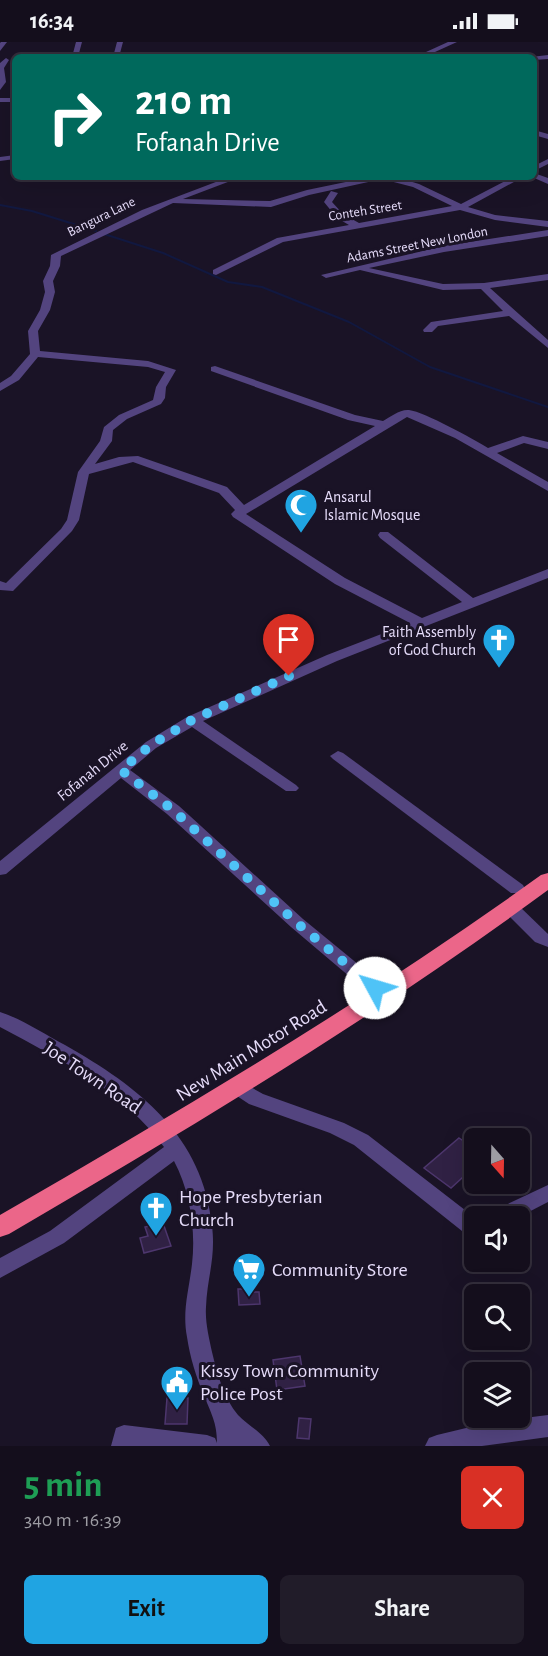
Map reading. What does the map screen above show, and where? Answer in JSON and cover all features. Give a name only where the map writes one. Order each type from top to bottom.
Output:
[{"type":"highway","name":"New Main Motor Road","points":[[0,1227],[166,1134],[398,986],[514,898],[548,867]]},
{"type":"highway","name":"New Main Motor Road","points":[[0,1213],[166,1134],[375,988],[514,898],[548,879]]},
{"type":"street","points":[[0,49],[4,42]]},
{"type":"street","points":[[425,54],[454,42]]},
{"type":"street","points":[[0,87],[2,82],[0,68],[3,60]]},
{"type":"street","name":"Bangura Lane","points":[[35,354],[33,331],[45,310],[50,292],[48,281],[51,271],[56,266],[56,255],[166,201],[228,180]]},
{"type":"street","points":[[166,201],[271,204],[307,193],[368,180]]},
{"type":"street","points":[[402,180],[423,187],[479,214],[548,224]]},
{"type":"street","name":"Conteh Street","points":[[216,272],[280,240],[461,207],[513,180]]},
{"type":"street","points":[[334,193],[328,202],[340,216],[356,225]]},
{"type":"street","name":"Adams Street New London","points":[[326,275],[444,249],[548,233]]},
{"type":"street","points":[[360,269],[443,287],[484,286],[548,277]]},
{"type":"street","points":[[484,286],[485,290],[548,345]]},
{"type":"street","points":[[428,330],[435,324],[512,313]]},
{"type":"street","points":[[0,388],[15,378],[35,354],[148,364],[171,370],[161,387],[160,398],[157,402],[112,424],[102,448],[84,472],[73,520],[66,531],[35,564],[4,586]]},
{"type":"street","points":[[215,369],[333,412],[385,425]]},
{"type":"street","points":[[421,623],[323,571],[237,514],[401,415],[408,414],[459,436],[548,487]]},
{"type":"street","points":[[488,452],[523,439],[548,446]]},
{"type":"street","points":[[84,472],[127,458],[140,460],[223,490],[242,510]]},
{"type":"street","points":[[384,535],[471,603]]},
{"type":"street","name":"Fofanah Drive","points":[[0,870],[151,745],[192,720],[289,676],[548,573]]},
{"type":"street","points":[[192,720],[291,788]]},
{"type":"street","points":[[338,756],[514,898],[541,938],[548,941]]},
{"type":"street","points":[[121,770],[173,810],[297,923],[375,988]]},
{"type":"street","name":"Joe Town Road","points":[[0,1019],[58,1050],[112,1085],[166,1134],[190,1173],[198,1193],[203,1258],[195,1309],[198,1343],[228,1420],[258,1446]]},
{"type":"street","points":[[238,1087],[256,1099],[337,1128],[362,1140],[464,1222]]},
{"type":"street","points":[[0,1269],[57,1237],[166,1134]]},
{"type":"street","points":[[521,1206],[548,1192]]},
{"type":"street","points":[[228,1420],[229,1446]]},
{"type":"street","points":[[437,1446],[492,1434],[548,1426]]},
{"type":"street","points":[[123,1441],[207,1446]]},
{"type":"building","points":[[459,1138],[464,1141],[464,1176],[451,1188],[424,1168]]},
{"type":"building","name":"Hope Presbyterian Church","points":[[163,1223],[171,1246],[144,1253],[140,1238],[148,1236],[145,1227]]},
{"type":"building","name":"Community Store","points":[[238,1289],[251,1289],[251,1292],[259,1292],[260,1304],[239,1305]]},
{"type":"building","points":[[300,1356],[305,1386],[277,1390],[273,1360]]},
{"type":"building","name":"Kissy Town Community Police Post","points":[[167,1398],[188,1398],[187,1424],[165,1424]]},
{"type":"building","points":[[299,1418],[311,1419],[309,1439],[297,1438]]},
{"type":"waterway","points":[[0,205],[32,211],[96,231]]},
{"type":"waterway","points":[[101,233],[163,253],[228,282],[262,287],[349,322],[430,367],[548,407]]},
{"type":"place","name":"Ansarul Islamic Mosque","points":[[301,534]]},
{"type":"place","name":"Faith Assembly of God Church","points":[[499,669]]},
{"type":"place","name":"Hope Presbyterian Church","points":[[156,1237]]},
{"type":"place","name":"Community Store","points":[[249,1298]]},
{"type":"place","name":"Kissy Town Community Police Post","points":[[177,1411]]},
{"type":"route","points":[[289,676],[192,720],[151,745],[121,770],[173,810],[297,923],[375,988]]}]
